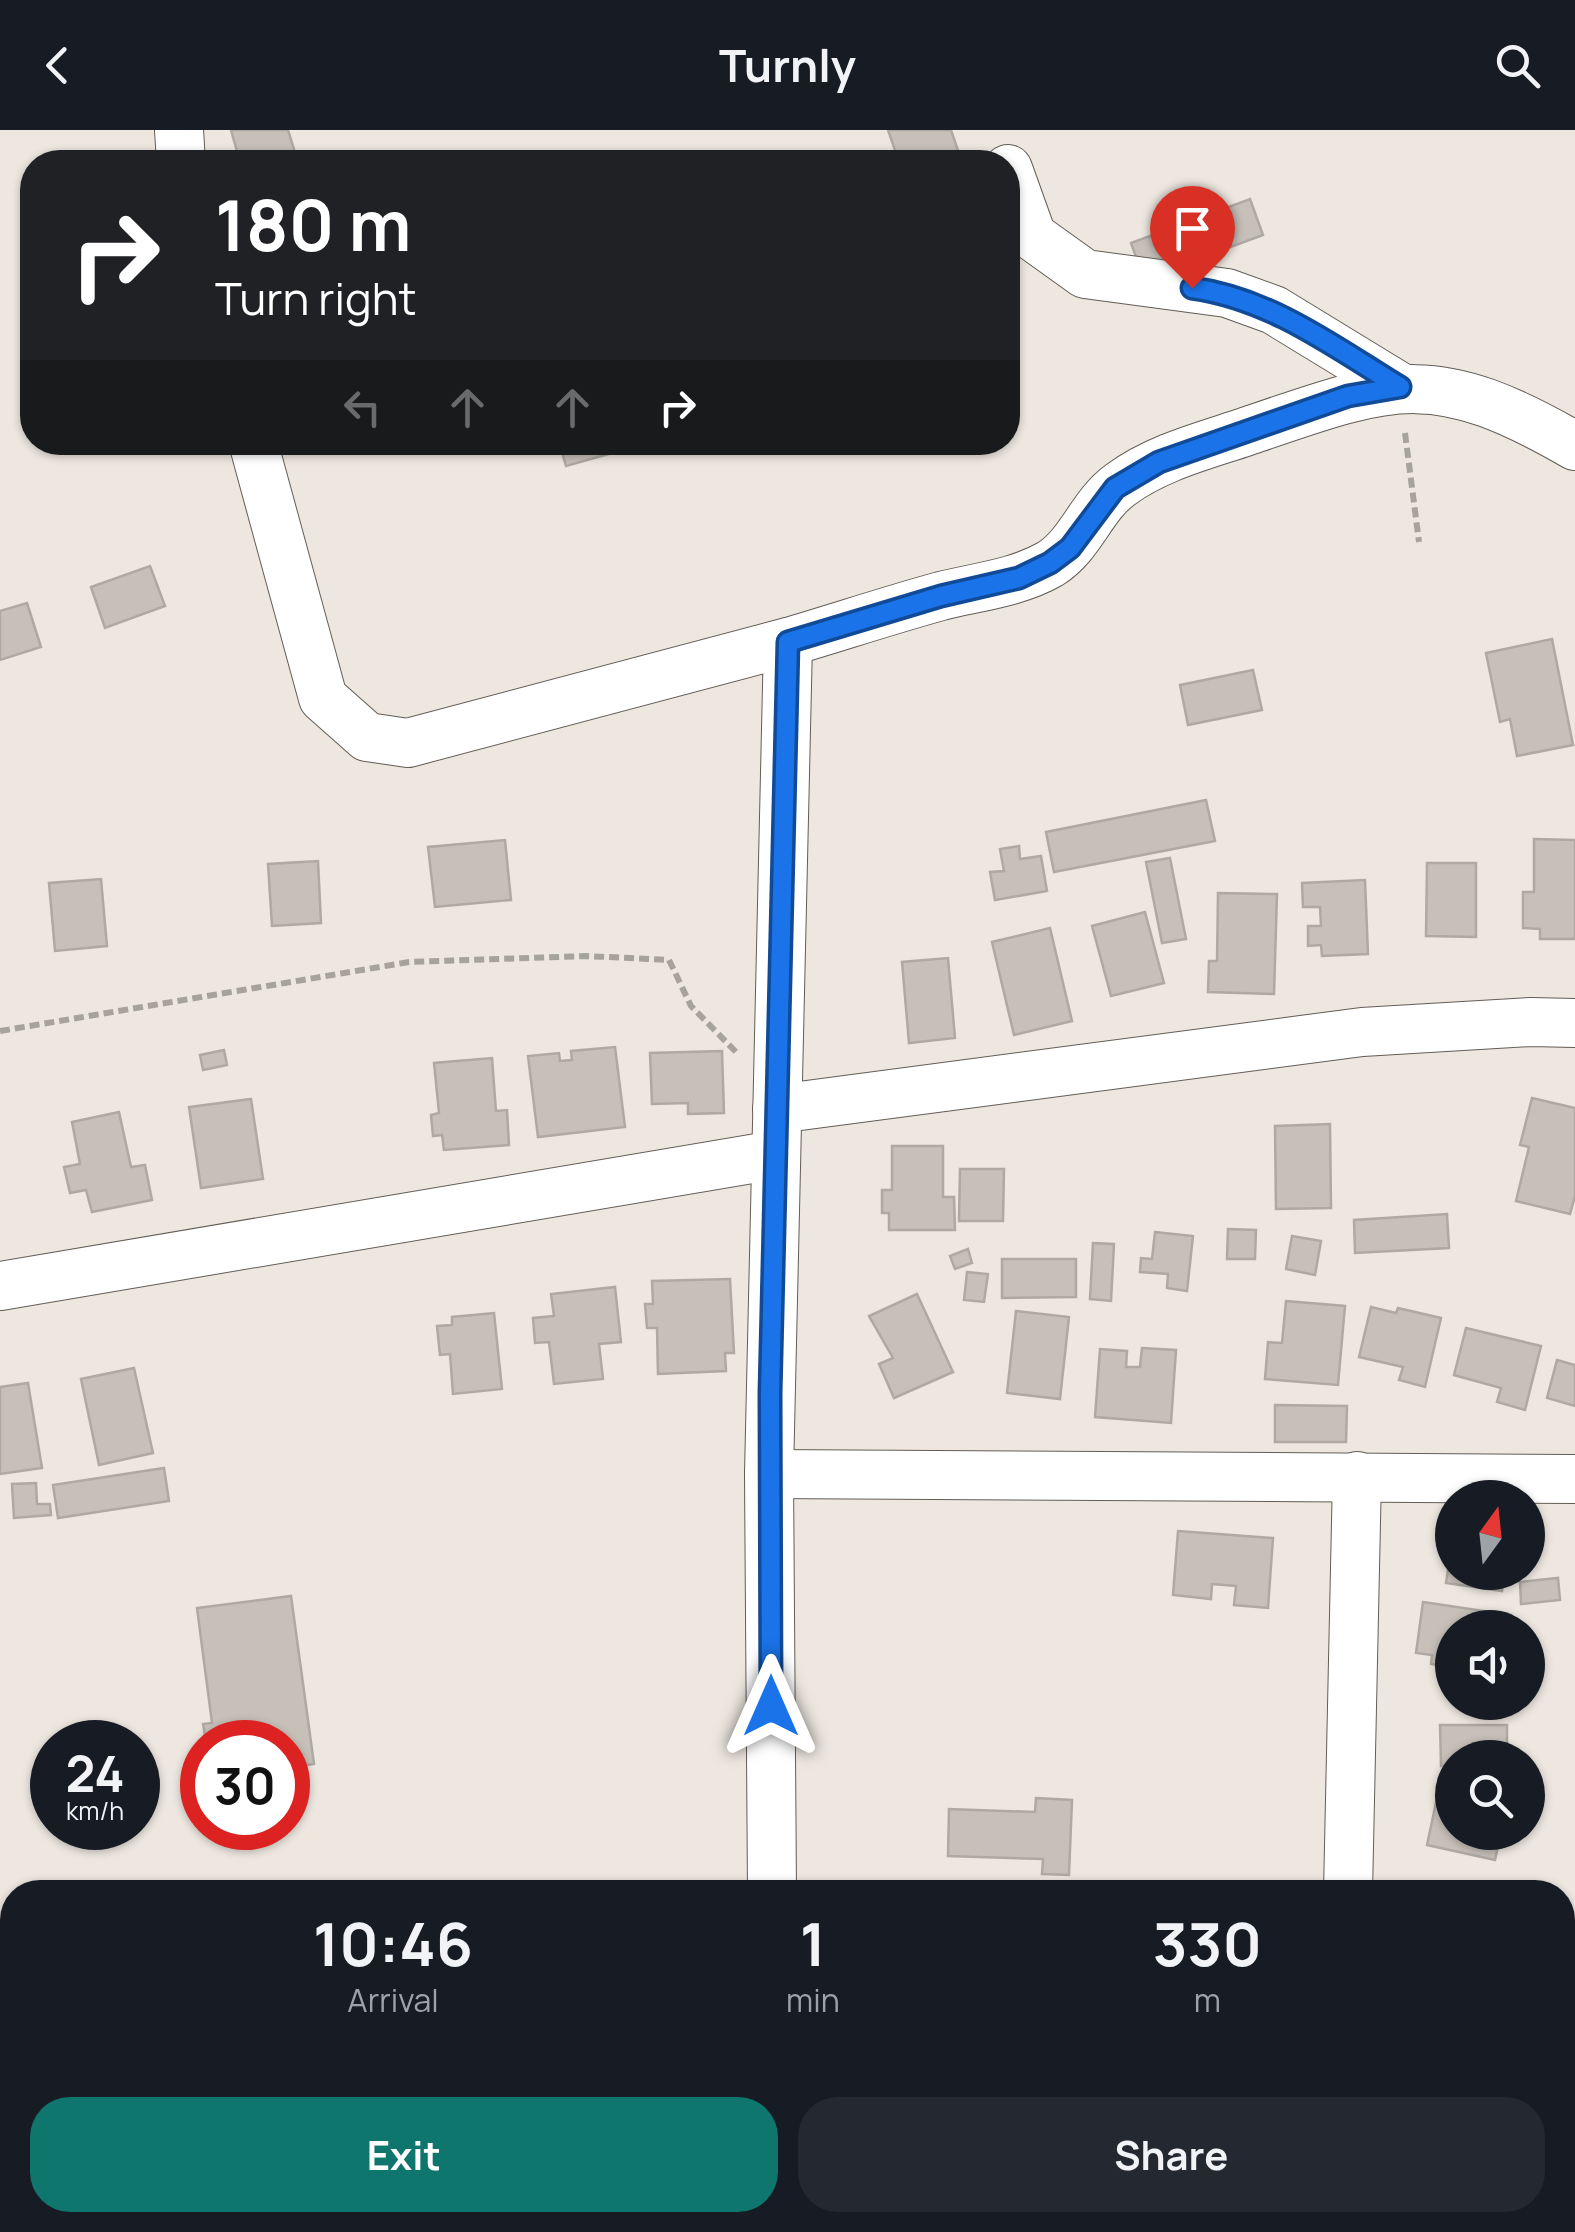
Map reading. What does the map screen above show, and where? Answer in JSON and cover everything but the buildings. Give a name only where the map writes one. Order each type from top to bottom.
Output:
[{"type":"street","points":[[1020,204],[1032,236],[1086,274],[1227,293],[1274,310],[1400,387]]},
{"type":"street","points":[[257,455],[323,698],[366,737],[408,743],[1019,578],[1070,548],[1115,488],[1159,462],[1348,396],[1400,387],[1468,395],[1520,414],[1575,446]]},
{"type":"street","points":[[772,1880],[769,1474],[788,642]]},
{"type":"street","points":[[777,1091],[1362,1032],[1575,1023]]},
{"type":"street","points":[[0,1286],[775,1155]]},
{"type":"street","points":[[769,1474],[1575,1478]]},
{"type":"street","points":[[1348,1880],[1357,1476]]},
{"type":"path","points":[[1400,387],[1419,542]]},
{"type":"path","points":[[0,1031],[409,962],[586,956],[670,960],[692,1006],[732,1051],[777,1091]]},
{"type":"route","points":[[771,1706],[770,1394],[788,642],[941,596],[1019,578],[1070,548],[1115,488],[1159,462],[1348,396],[1400,387],[1274,310],[1227,293],[1192,288]]}]
